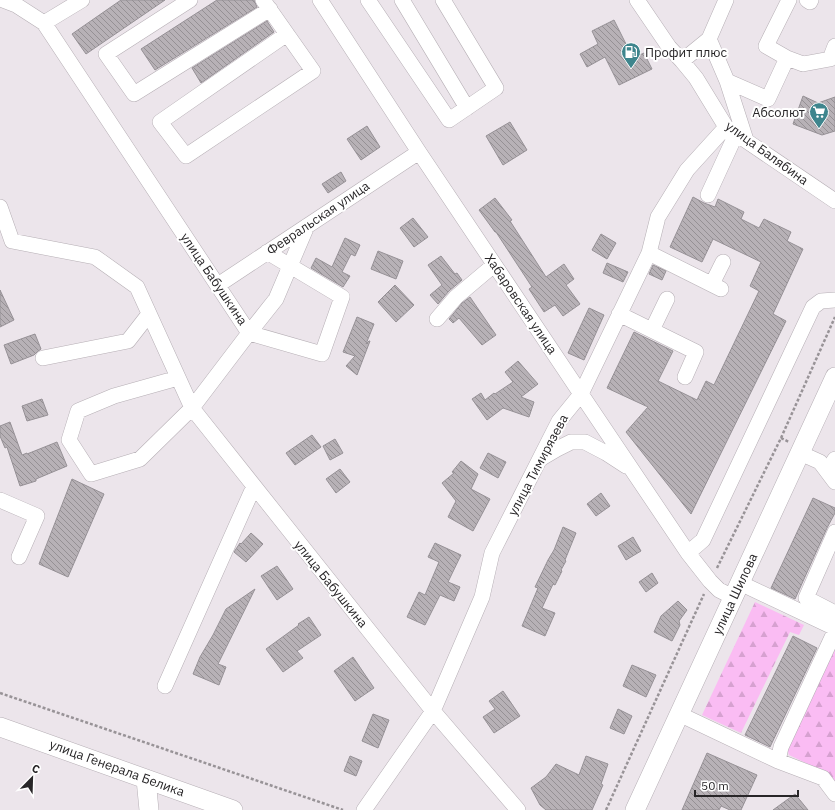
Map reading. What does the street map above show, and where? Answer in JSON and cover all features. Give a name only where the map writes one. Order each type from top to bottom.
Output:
[{"type":"main road","name":"улица Шилова","points":[[635,810],[835,377]]},
{"type":"main road","name":"улица Генерала Белика","points":[[0,727],[233,810]]},
{"type":"main road","points":[[146,779],[149,810]]},
{"type":"street","name":"улица Бабушкина","points":[[3,0],[16,5],[44,23],[249,333],[192,408],[433,711],[518,810]]},
{"type":"street","points":[[44,23],[82,0]]},
{"type":"street","points":[[190,0],[106,54],[134,94],[267,4],[313,71],[186,156],[160,122],[287,34]]},
{"type":"street","name":"Хабаровская улица","points":[[320,0],[494,265],[688,553],[710,581],[719,590],[737,590],[835,628]]},
{"type":"street","points":[[368,0],[449,120],[496,88],[443,0]]},
{"type":"street","points":[[402,0],[467,108]]},
{"type":"street","name":"улица Балябина","points":[[637,0],[669,47],[688,56],[696,78],[736,134],[835,201]]},
{"type":"street","points":[[688,56],[709,39],[726,0]]},
{"type":"street","points":[[789,0],[766,46],[786,58],[803,64],[830,58],[835,46]]},
{"type":"street","points":[[807,0],[810,2],[810,0]]},
{"type":"street","points":[[708,195],[736,134],[727,81],[709,39]]},
{"type":"street","points":[[688,56],[701,50],[712,56],[719,63]]},
{"type":"street","points":[[727,81],[768,99],[786,58]]},
{"type":"street","name":"улица Тимирязева","points":[[364,810],[433,711],[482,597],[492,553],[559,421],[581,394],[648,253],[658,217],[687,170],[736,134]]},
{"type":"street","name":"Февральская улица","points":[[218,285],[419,152]]},
{"type":"street","points":[[0,207],[12,241],[95,257],[137,287],[192,408],[140,459],[91,474],[69,440],[78,411],[114,396],[178,378]]},
{"type":"street","points":[[267,252],[290,266],[342,297],[322,354],[249,333],[276,299],[290,266],[307,226]]},
{"type":"street","points":[[648,253],[717,287],[723,262]]},
{"type":"street","points":[[437,319],[456,297],[494,265]]},
{"type":"street","points":[[652,330],[667,299]]},
{"type":"street","points":[[688,553],[703,540],[813,307],[821,301],[835,300]]},
{"type":"street","points":[[43,358],[128,341],[149,314]]},
{"type":"street","points":[[619,314],[696,352],[685,377]]},
{"type":"street","points":[[540,459],[571,442],[585,442],[633,470]]},
{"type":"street","points":[[800,453],[820,462],[832,478]]},
{"type":"street","points":[[832,478],[833,462],[835,459]]},
{"type":"street","points":[[165,686],[254,486]]},
{"type":"street","points":[[0,500],[36,516],[19,557]]},
{"type":"street","points":[[835,532],[806,598],[835,613]]},
{"type":"street","points":[[778,761],[781,747],[835,631]]},
{"type":"street","points":[[679,714],[778,761],[823,778],[832,784]]},
{"type":"path","points":[[606,810],[710,581],[781,438],[835,317]]},
{"type":"path","points":[[0,693],[343,810]]},
{"type":"green space","points":[[755,602],[804,625],[799,635],[790,632],[741,733],[702,715]]},
{"type":"green space","points":[[835,648],[835,786],[810,765],[789,755],[787,749]]},
{"type":"building","points":[[121,0],[165,0],[86,54],[72,34]]},
{"type":"building","points":[[217,0],[254,0],[257,7],[155,70],[141,49]]},
{"type":"building","points":[[614,20],[633,58],[644,53],[652,69],[619,85],[605,57],[587,67],[580,54],[598,44],[592,31]]},
{"type":"building","points":[[267,21],[274,32],[201,83],[192,68]]},
{"type":"building","points":[[803,96],[818,103],[835,97],[835,131],[822,135],[793,124]]},
{"type":"building","points":[[510,122],[527,150],[503,165],[486,136]]},
{"type":"building","points":[[367,126],[380,147],[361,160],[347,139]]},
{"type":"building","points":[[341,172],[346,181],[328,193],[322,184]]},
{"type":"building","points":[[693,197],[715,207],[718,199],[744,212],[741,219],[759,228],[764,219],[791,232],[787,241],[803,249],[773,314],[786,321],[691,514],[626,432],[648,407],[607,388],[634,332],[673,351],[658,381],[697,400],[706,381],[714,385],[759,291],[750,286],[761,262],[713,239],[702,262],[670,247]]},
{"type":"building","points":[[495,198],[512,220],[510,221],[546,277],[564,264],[574,279],[566,285],[580,304],[563,316],[555,305],[544,312],[529,289],[532,287],[496,232],[479,210]]},
{"type":"building","points":[[413,218],[428,237],[414,247],[400,228]]},
{"type":"building","points":[[601,234],[616,243],[607,259],[592,250]]},
{"type":"building","points":[[345,238],[360,245],[355,256],[351,254],[342,272],[350,276],[343,287],[311,268],[316,258],[332,267]]},
{"type":"building","points":[[378,251],[403,261],[396,279],[371,269]]},
{"type":"building","points":[[441,256],[455,274],[457,273],[462,280],[449,291],[438,304],[430,295],[442,285],[428,265]]},
{"type":"building","points":[[607,263],[628,272],[623,282],[603,273]]},
{"type":"building","points":[[653,265],[666,271],[662,280],[649,274]]},
{"type":"building","points":[[395,285],[414,305],[396,322],[378,302]]},
{"type":"building","points":[[0,290],[14,320],[0,327]]},
{"type":"building","points":[[470,297],[496,335],[482,345],[459,318],[453,323],[449,319],[462,303]]},
{"type":"building","points":[[589,308],[604,315],[584,360],[568,353]]},
{"type":"building","points":[[357,317],[374,324],[366,344],[370,341],[357,375],[346,366],[355,356],[343,352]]},
{"type":"building","points":[[35,334],[41,349],[34,355],[11,364],[4,345]]},
{"type":"building","points":[[518,361],[538,384],[521,397],[534,402],[529,417],[503,408],[487,420],[472,399],[481,393],[485,400],[513,382],[505,372]]},
{"type":"building","points":[[42,399],[48,415],[27,421],[22,406]]},
{"type":"building","points":[[10,422],[22,455],[57,442],[67,466],[36,479],[36,481],[20,486],[7,447],[5,448],[0,436],[0,426]]},
{"type":"building","points":[[312,435],[321,447],[295,465],[286,453]]},
{"type":"building","points":[[335,439],[343,453],[330,460],[323,446]]},
{"type":"building","points":[[488,453],[506,462],[498,478],[480,468]]},
{"type":"building","points":[[461,461],[478,474],[471,489],[490,499],[473,531],[448,517],[456,501],[442,483],[454,473],[452,472]]},
{"type":"building","points":[[340,469],[350,482],[336,493],[326,479]]},
{"type":"building","points":[[72,479],[104,494],[68,577],[39,564]]},
{"type":"building","points":[[601,493],[610,506],[596,516],[587,504]]},
{"type":"building","points":[[813,498],[835,508],[835,513],[795,599],[771,588]]},
{"type":"building","points":[[563,527],[576,533],[565,560],[566,561],[561,570],[562,571],[555,585],[553,584],[542,608],[555,613],[545,636],[522,626],[538,588],[535,587],[554,550]]},
{"type":"building","points":[[251,533],[263,544],[246,562],[234,552],[240,543],[241,544]]},
{"type":"building","points":[[633,537],[641,551],[626,560],[618,546]]},
{"type":"building","points":[[435,543],[461,555],[448,582],[460,587],[454,601],[440,595],[425,625],[407,617],[419,592],[425,595],[439,562],[428,557]]},
{"type":"building","points":[[277,566],[293,589],[277,600],[261,576]]},
{"type":"building","points":[[652,573],[658,583],[646,592],[639,582]]},
{"type":"building","points":[[255,589],[218,664],[226,667],[219,685],[193,674],[200,657],[226,609]]},
{"type":"building","points":[[678,601],[687,610],[679,621],[680,625],[672,641],[654,632],[661,616]]},
{"type":"building","points":[[309,617],[321,635],[297,651],[303,658],[283,672],[266,649]]},
{"type":"building","points":[[793,636],[817,648],[770,747],[745,735]]},
{"type":"building","points":[[353,657],[374,688],[355,701],[334,671]]},
{"type":"building","points":[[632,665],[656,675],[646,697],[623,686]]},
{"type":"building","points":[[503,691],[520,716],[494,733],[483,717],[495,709],[489,701]]},
{"type":"building","points":[[618,709],[632,716],[624,734],[610,728]]},
{"type":"building","points":[[373,714],[389,720],[378,748],[362,741]]},
{"type":"building","points":[[707,753],[757,775],[741,810],[730,810],[721,806],[719,810],[682,810]]},
{"type":"building","points":[[350,756],[362,761],[356,776],[344,771]]},
{"type":"building","points":[[586,756],[608,764],[601,784],[603,785],[592,810],[546,810],[540,805],[531,788],[546,777],[556,764],[579,775]]},
{"type":"building","points":[[795,794],[808,810],[773,810]]},
{"type":"place","name":"Профит плюс","points":[[631,69]]},
{"type":"place","name":"Абсолют","points":[[819,129]]}]
